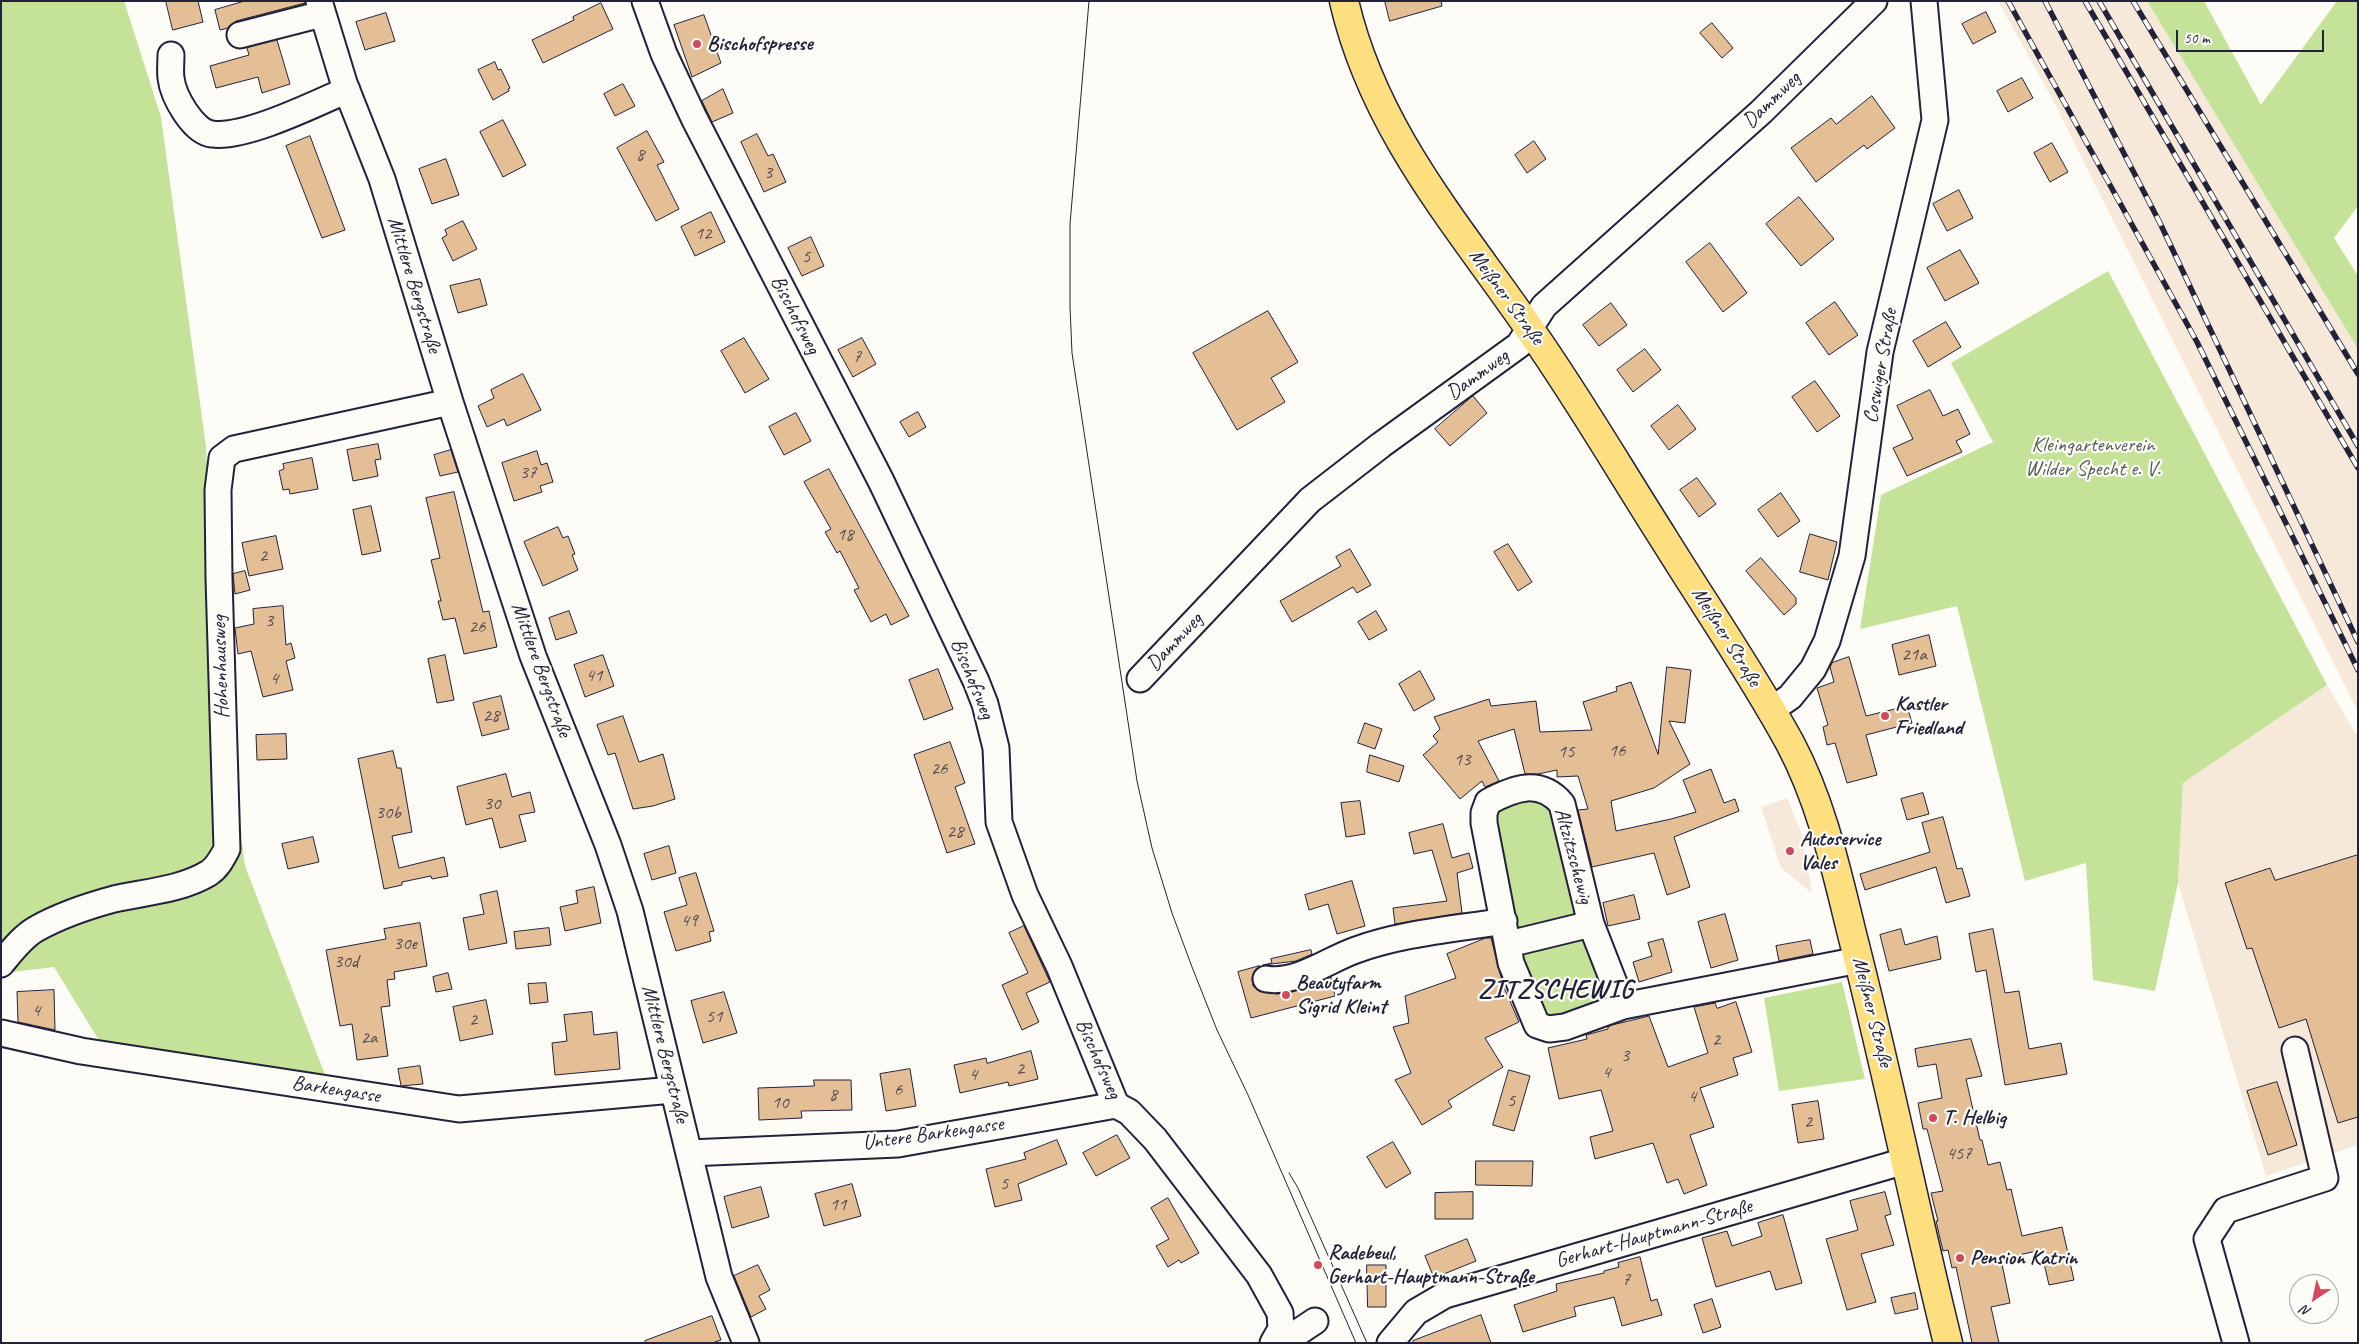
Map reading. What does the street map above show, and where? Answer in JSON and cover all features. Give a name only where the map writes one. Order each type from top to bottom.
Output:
[{"type":"main road","name":"Meißner Straße","points":[[1344,1],[1368,74],[1388,119],[1414,166],[1531,330],[1572,391],[1771,710],[1808,782],[1827,834],[1890,1083],[1905,1161],[1948,1343]]},
{"type":"street","name":"Bischofsweg","points":[[645,1],[664,54],[694,118],[882,482],[976,681],[985,704],[996,748],[999,822],[1025,895],[1059,966],[1116,1105],[1129,1112],[1155,1139],[1260,1275],[1280,1313],[1282,1329],[1273,1343]]},
{"type":"street","name":"Dammweg","points":[[1140,679],[1310,500],[1381,445],[1519,345],[1531,330],[1544,306],[1761,112],[1874,1]]},
{"type":"street","name":"Coswiger Straße","points":[[1771,710],[1790,697],[1813,669],[1824,648],[1852,556],[1880,352],[1935,120],[1924,1]]},
{"type":"street","points":[[240,36],[320,7]]},
{"type":"street","name":"Mittlere Bergstraße","points":[[320,7],[347,90],[382,179],[450,402],[533,656],[605,836],[618,874],[634,926],[719,1276],[746,1343]]},
{"type":"street","points":[[170,55],[171,79],[182,105],[194,126],[210,134],[230,134],[252,129],[347,90]]},
{"type":"street","name":"Hohenhausweg","points":[[1,964],[11,951],[34,930],[71,913],[113,900],[188,882],[210,872],[220,862],[227,849],[219,569],[218,490],[222,458],[234,449],[450,402]]},
{"type":"street","name":"Altzitzschewig","points":[[1623,1006],[1591,924],[1562,804],[1545,789],[1533,788],[1508,792],[1488,802],[1484,813],[1484,823],[1511,963],[1537,1025],[1549,1029],[1565,1027],[1623,1006],[1859,960]]},
{"type":"street","name":"Altzitzschewig","points":[[1506,933],[1591,924]]},
{"type":"street","points":[[1266,979],[1275,980],[1310,972],[1356,950],[1406,937],[1506,933]]},
{"type":"street","name":"Barkengasse","points":[[1,1033],[81,1051],[459,1109],[673,1090]]},
{"type":"street","points":[[2236,1343],[2206,1239],[2226,1210],[2325,1178],[2295,1050]]},
{"type":"street","name":"Untere Barkengasse","points":[[689,1153],[898,1144],[1116,1105]]},
{"type":"street","name":"Gerhart-Hauptmann-Straße","points":[[1390,1343],[1416,1312],[1445,1295],[1905,1161]]},
{"type":"street","points":[[1282,1343],[1315,1321]]},
{"type":"shaded area","points":[[1998,1],[2147,1],[2358,349],[2358,712],[2055,104]]},
{"type":"shaded area","points":[[2327,685],[2358,737],[2358,1145],[2266,1176],[2178,883],[2183,783]]},
{"type":"shaded area","name":"Autoservice Vales","points":[[1787,798],[1802,835],[1812,893],[1781,868],[1761,807]]},
{"type":"green space","points":[[1,1],[124,1],[161,117],[206,447],[214,641],[245,866],[325,1075],[100,1042],[54,967],[4,973],[1,978]]},
{"type":"green space","points":[[2147,1],[2204,1],[2261,105],[2337,1],[2358,1],[2358,206],[2334,238],[2358,276],[2358,349]]},
{"type":"green space","name":"Kleingartenverein Wilder Specht e. V.","points":[[2108,271],[2327,685],[2183,783],[2178,883],[2155,991],[2093,980],[2086,863],[2025,881],[1957,606],[1860,629],[1881,495],[1993,442],[1951,363]]},
{"type":"green space","points":[[1521,795],[1555,806],[1577,917],[1517,933],[1491,814]]},
{"type":"green space","points":[[1586,933],[1610,998],[1547,1019],[1519,967],[1522,953]]},
{"type":"green space","points":[[1842,982],[1865,1079],[1779,1091],[1764,998]]},
{"type":"building","points":[[166,1],[198,1],[203,22],[173,30]]},
{"type":"building","points":[[245,1],[305,1],[305,3],[236,21],[228,28],[220,30],[215,10]]},
{"type":"building","points":[[1385,1],[1441,1],[1442,6],[1390,21]]},
{"type":"building","points":[[601,3],[613,29],[543,63],[532,40],[574,20],[573,17]]},
{"type":"building","points":[[1986,12],[1996,32],[1973,44],[1962,24]]},
{"type":"building","points":[[386,13],[395,41],[365,50],[356,22]]},
{"type":"building","name":"Bischofspresse","points":[[704,15],[721,63],[692,77],[674,25]]},
{"type":"building","points":[[1712,23],[1733,48],[1722,58],[1700,33]]},
{"type":"building","points":[[277,40],[290,84],[262,93],[258,77],[216,88],[210,66],[249,55],[247,48]]},
{"type":"building","points":[[495,62],[498,70],[501,69],[510,88],[508,89],[509,91],[493,100],[478,70]]},
{"type":"building","points":[[2022,78],[2033,98],[2008,112],[1997,91]]},
{"type":"building","points":[[623,84],[635,106],[615,116],[604,94]]},
{"type":"building","points":[[723,89],[733,113],[712,122],[702,101]]},
{"type":"building","points":[[1872,96],[1895,128],[1867,149],[1864,145],[1816,182],[1791,148],[1831,118],[1836,124]]},
{"type":"building","points":[[503,120],[526,165],[503,177],[480,132]]},
{"type":"building","points":[[647,131],[664,162],[657,165],[679,209],[656,221],[617,148]]},
{"type":"building","points":[[757,134],[768,156],[773,154],[786,182],[764,192],[741,142]]},
{"type":"building","points":[[310,136],[345,230],[322,238],[286,146]]},
{"type":"building","points":[[1534,141],[1546,159],[1527,173],[1515,155]]},
{"type":"building","points":[[2052,143],[2068,172],[2050,182],[2034,153]]},
{"type":"building","points":[[446,159],[459,195],[432,204],[419,169]]},
{"type":"building","points":[[1959,190],[1973,218],[1947,231],[1933,204]]},
{"type":"building","points":[[1799,197],[1834,239],[1801,266],[1766,224]]},
{"type":"building","points":[[711,212],[725,242],[695,256],[681,227]]},
{"type":"building","points":[[463,221],[477,249],[453,261],[442,238],[447,235],[445,230]]},
{"type":"building","points":[[811,237],[824,266],[802,276],[788,248]]},
{"type":"building","points":[[1710,243],[1747,293],[1723,312],[1686,262]]},
{"type":"building","points":[[1960,250],[1979,283],[1945,301],[1927,268]]},
{"type":"building","points":[[480,279],[487,305],[458,313],[450,286]]},
{"type":"building","points":[[1835,302],[1858,335],[1829,355],[1806,323]]},
{"type":"building","points":[[1611,303],[1627,325],[1599,346],[1583,325]]},
{"type":"building","points":[[1268,311],[1298,362],[1271,378],[1285,402],[1237,430],[1193,353]]},
{"type":"building","points":[[1946,322],[1961,347],[1928,367],[1913,341]]},
{"type":"building","points":[[744,338],[769,379],[745,393],[721,351]]},
{"type":"building","points":[[862,338],[876,364],[853,377],[838,350]]},
{"type":"building","points":[[1645,349],[1661,370],[1633,392],[1617,370]]},
{"type":"building","points":[[523,374],[541,410],[507,426],[504,419],[487,427],[478,406],[494,398],[491,390]]},
{"type":"building","points":[[1815,381],[1840,416],[1817,432],[1792,397]]},
{"type":"building","points":[[1930,390],[1943,416],[1958,409],[1970,434],[1956,441],[1962,452],[1907,476],[1893,448],[1913,439],[1897,406]]},
{"type":"building","points":[[1473,396],[1487,413],[1450,446],[1435,429]]},
{"type":"building","points":[[1678,405],[1696,429],[1669,450],[1651,426]]},
{"type":"building","points":[[918,412],[926,427],[909,437],[900,422]]},
{"type":"building","points":[[796,413],[811,441],[784,455],[769,427]]},
{"type":"building","points":[[378,444],[381,459],[375,460],[378,476],[353,481],[347,450]]},
{"type":"building","points":[[451,450],[458,472],[440,476],[434,455]]},
{"type":"building","points":[[537,451],[541,465],[547,463],[553,482],[540,486],[542,492],[514,501],[502,463]]},
{"type":"building","points":[[312,458],[318,489],[290,494],[289,489],[283,490],[279,471],[284,469],[283,464]]},
{"type":"building","points":[[829,469],[909,616],[891,625],[886,614],[871,622],[854,590],[859,588],[840,551],[837,553],[825,532],[831,529],[804,482]]},
{"type":"building","points":[[1697,478],[1716,504],[1699,517],[1680,490]]},
{"type":"building","points":[[454,492],[483,612],[489,611],[497,647],[464,654],[455,618],[443,620],[438,601],[441,601],[431,560],[440,558],[426,498]]},
{"type":"building","points":[[1781,493],[1800,521],[1778,537],[1758,510]]},
{"type":"building","points":[[371,506],[381,551],[362,555],[353,510]]},
{"type":"building","points":[[558,527],[563,538],[568,536],[575,554],[572,555],[578,570],[543,586],[524,542]]},
{"type":"building","points":[[1810,534],[1837,542],[1828,580],[1800,572]]},
{"type":"building","points":[[276,536],[283,569],[249,576],[242,543]]},
{"type":"building","points":[[1508,544],[1532,582],[1518,591],[1494,552]]},
{"type":"building","points":[[1350,549],[1371,585],[1357,593],[1353,587],[1292,622],[1280,601],[1341,566],[1336,557]]},
{"type":"building","points":[[1761,558],[1796,598],[1796,604],[1784,615],[1746,571]]},
{"type":"building","points":[[245,571],[250,590],[235,594],[233,574]]},
{"type":"building","points":[[283,606],[286,645],[291,643],[295,658],[286,661],[293,690],[263,697],[251,651],[238,654],[235,628],[254,624],[253,609]]},
{"type":"building","points":[[569,611],[577,633],[556,640],[549,618]]},
{"type":"building","points":[[1376,611],[1387,630],[1369,640],[1358,622]]},
{"type":"building","points":[[1929,635],[1936,666],[1899,675],[1892,645]]},
{"type":"building","points":[[445,655],[454,700],[437,703],[428,659]]},
{"type":"building","points":[[603,655],[614,686],[585,697],[574,665]]},
{"type":"building","points":[[1849,657],[1866,716],[1907,706],[1912,723],[1866,735],[1877,775],[1847,783],[1835,743],[1827,745],[1823,727],[1828,725],[1817,688],[1834,682],[1830,667],[1832,663]]},
{"type":"building","points":[[1667,667],[1691,670],[1685,723],[1669,721],[1690,764],[1654,788],[1611,801],[1616,831],[1696,812],[1683,780],[1711,769],[1724,803],[1735,799],[1739,811],[1674,837],[1690,887],[1667,895],[1654,853],[1592,867],[1578,810],[1588,809],[1578,776],[1557,777],[1557,770],[1538,774],[1525,774],[1514,729],[1478,741],[1499,781],[1485,787],[1482,781],[1460,799],[1423,755],[1438,742],[1433,736],[1440,729],[1434,717],[1489,699],[1491,706],[1536,701],[1540,732],[1592,730],[1583,702],[1617,691],[1616,687],[1631,682],[1658,754]]},
{"type":"building","points":[[938,669],[953,709],[924,720],[909,680]]},
{"type":"building","points":[[1420,671],[1435,699],[1414,711],[1399,684]]},
{"type":"building","points":[[501,696],[509,729],[482,736],[473,703]]},
{"type":"building","points":[[623,716],[639,762],[663,754],[675,799],[653,806],[633,809],[615,753],[608,755],[597,725]]},
{"type":"building","points":[[1365,723],[1382,729],[1375,749],[1358,743]]},
{"type":"building","points":[[286,734],[287,759],[257,760],[256,735]]},
{"type":"building","points":[[950,742],[965,783],[955,787],[975,844],[947,853],[914,755]]},
{"type":"building","points":[[393,751],[397,768],[401,768],[412,832],[392,836],[399,868],[444,857],[448,876],[432,879],[431,876],[402,882],[402,885],[384,889],[358,759]]},
{"type":"building","points":[[1370,755],[1404,766],[1399,782],[1367,772]]},
{"type":"building","points":[[506,774],[512,797],[530,792],[535,812],[519,815],[526,841],[500,848],[492,818],[466,825],[457,787]]},
{"type":"building","points":[[1923,793],[1929,814],[1907,820],[1901,799]]},
{"type":"building","points":[[1360,801],[1365,834],[1346,837],[1341,803]]},
{"type":"building","points":[[1943,817],[1957,869],[1962,868],[1970,896],[1946,903],[1936,867],[1865,890],[1860,874],[1930,852],[1922,823]]},
{"type":"building","points":[[1443,824],[1452,858],[1469,853],[1473,868],[1457,873],[1462,913],[1395,924],[1393,908],[1447,901],[1432,850],[1414,854],[1409,833]]},
{"type":"building","points":[[313,837],[319,862],[288,869],[282,844]]},
{"type":"building","points":[[669,846],[676,873],[652,880],[644,854]]},
{"type":"building","points":[[2358,855],[2358,1117],[2338,1123],[2306,1019],[2279,1028],[2252,948],[2247,949],[2225,883],[2270,868],[2275,880]]},
{"type":"building","points":[[696,873],[714,931],[709,932],[711,941],[676,951],[664,912],[687,905],[679,878]]},
{"type":"building","points":[[1352,881],[1365,926],[1337,934],[1328,904],[1309,910],[1305,895]]},
{"type":"building","points":[[594,887],[601,923],[565,931],[560,907],[578,903],[576,891]]},
{"type":"building","points":[[497,891],[507,943],[469,950],[463,918],[484,914],[480,895]]},
{"type":"building","points":[[1634,895],[1640,919],[1608,926],[1603,903]]},
{"type":"building","points":[[1725,914],[1738,960],[1711,968],[1698,922]]},
{"type":"building","points":[[420,923],[427,966],[394,972],[395,979],[387,980],[390,1006],[381,1007],[388,1056],[357,1060],[352,1024],[340,1026],[326,950],[386,939],[384,929]]},
{"type":"building","points":[[1024,926],[1050,982],[1026,993],[1039,1022],[1022,1030],[1002,985],[1028,973],[1009,933]]},
{"type":"building","points":[[549,928],[551,945],[516,949],[514,932]]},
{"type":"building","points":[[1901,929],[1905,945],[1937,936],[1941,959],[1889,971],[1880,935]]},
{"type":"building","points":[[1993,929],[2005,993],[2019,991],[2029,1049],[2061,1043],[2067,1074],[2005,1085],[1986,970],[1976,972],[1969,934]]},
{"type":"building","points":[[1486,938],[1491,938],[1503,985],[1519,1022],[1485,1038],[1503,1067],[1448,1101],[1452,1107],[1422,1125],[1395,1080],[1411,1073],[1393,1027],[1409,1023],[1405,996],[1456,978],[1447,954]]},
{"type":"building","points":[[1663,939],[1672,972],[1639,982],[1633,962],[1652,956],[1648,943]]},
{"type":"building","points":[[1810,940],[1813,954],[1779,961],[1776,946]]},
{"type":"building","points":[[1311,950],[1312,954],[1296,961],[1263,965],[1272,963],[1271,959]]},
{"type":"building","points":[[1259,966],[1254,972],[1252,979],[1253,986],[1259,991],[1277,994],[1292,992],[1331,977],[1335,996],[1251,1018],[1238,972]]},
{"type":"building","points":[[448,973],[452,989],[436,992],[433,977]]},
{"type":"building","points":[[546,983],[548,1002],[530,1004],[528,984]]},
{"type":"building","points":[[54,990],[55,1030],[18,1022],[17,992]]},
{"type":"building","points":[[724,992],[737,1033],[703,1043],[691,1001]]},
{"type":"building","points":[[486,1000],[493,1034],[460,1041],[453,1007]]},
{"type":"building","points":[[1736,1002],[1752,1052],[1733,1058],[1738,1075],[1700,1088],[1714,1127],[1690,1135],[1707,1185],[1684,1194],[1678,1179],[1667,1183],[1653,1143],[1595,1159],[1590,1137],[1613,1131],[1601,1090],[1559,1099],[1548,1048],[1587,1039],[1586,1035],[1608,1029],[1612,1025],[1649,1016],[1668,1067],[1708,1053],[1694,1007],[1715,1003],[1717,1008]]},
{"type":"building","points":[[592,1012],[594,1035],[617,1032],[620,1069],[555,1075],[552,1043],[567,1041],[564,1015]]},
{"type":"building","points":[[1971,1039],[1982,1076],[1966,1079],[1980,1140],[1982,1140],[1988,1165],[2000,1162],[2007,1190],[2011,1189],[2022,1236],[2062,1227],[2074,1280],[2049,1285],[2041,1250],[2001,1259],[2010,1303],[1991,1307],[1999,1343],[1972,1343],[1956,1267],[1952,1268],[1948,1250],[1943,1251],[1936,1221],[1938,1221],[1931,1193],[1943,1191],[1927,1129],[1923,1129],[1918,1103],[1942,1098],[1936,1064],[1918,1067],[1915,1049]]},
{"type":"building","points":[[1031,1051],[1038,1079],[1009,1086],[1008,1082],[960,1093],[954,1065],[986,1058],[987,1063]]},
{"type":"building","points":[[420,1066],[423,1084],[401,1086],[398,1069]]},
{"type":"building","points":[[910,1069],[916,1106],[886,1111],[880,1074]]},
{"type":"building","points":[[1509,1070],[1530,1076],[1514,1131],[1493,1125]]},
{"type":"building","points":[[814,1080],[851,1080],[852,1110],[801,1111],[802,1118],[759,1120],[758,1088],[814,1086]]},
{"type":"building","points":[[2277,1082],[2297,1145],[2268,1155],[2247,1091]]},
{"type":"building","points":[[1818,1101],[1824,1139],[1798,1143],[1792,1105]]},
{"type":"building","points":[[1117,1135],[1130,1158],[1096,1176],[1083,1153]]},
{"type":"building","points":[[1057,1140],[1067,1164],[1018,1184],[1022,1200],[995,1207],[986,1169],[1026,1159],[1024,1153]]},
{"type":"building","points":[[1393,1142],[1411,1173],[1386,1188],[1367,1157]]},
{"type":"building","points":[[1476,1161],[1533,1161],[1532,1186],[1476,1185]]},
{"type":"building","points":[[852,1184],[861,1216],[824,1226],[815,1194]]},
{"type":"building","points":[[761,1187],[769,1217],[732,1228],[724,1197]]},
{"type":"building","points":[[1473,1192],[1473,1219],[1435,1219],[1435,1193]]},
{"type":"building","points":[[1885,1192],[1891,1214],[1885,1216],[1894,1245],[1861,1254],[1876,1302],[1847,1310],[1826,1239],[1858,1230],[1850,1201]]},
{"type":"building","points":[[1168,1198],[1199,1253],[1181,1263],[1179,1260],[1168,1267],[1156,1246],[1169,1239],[1151,1208]]},
{"type":"building","points":[[1783,1215],[1802,1283],[1776,1290],[1770,1271],[1716,1287],[1702,1238],[1727,1231],[1732,1246],[1762,1236],[1758,1223]]},
{"type":"building","points":[[1467,1239],[1476,1261],[1434,1278],[1425,1256]]},
{"type":"building","points":[[1640,1257],[1651,1301],[1657,1299],[1662,1315],[1622,1326],[1614,1297],[1574,1307],[1576,1316],[1523,1332],[1514,1305],[1557,1291],[1556,1284],[1604,1273],[1604,1271],[1619,1267],[1618,1263]]},
{"type":"building","points":[[758,1265],[770,1290],[759,1296],[766,1309],[751,1317],[734,1276]]},
{"type":"building","points":[[1367,1265],[1386,1265],[1386,1307],[1368,1307]]},
{"type":"building","points":[[1915,1293],[1918,1309],[1895,1314],[1891,1298]]},
{"type":"building","points":[[1712,1299],[1721,1327],[1703,1333],[1694,1305]]},
{"type":"building","points":[[1481,1315],[1491,1343],[1413,1343],[1413,1341]]},
{"type":"building","points":[[712,1316],[721,1340],[712,1343],[645,1343],[645,1341]]},
{"type":"tram line","points":[[1089,1],[1070,224],[1072,353],[1137,781],[1152,848],[1172,913],[1192,967],[1217,1030],[1248,1095],[1356,1343]]},
{"type":"tram line","points":[[1289,1173],[1298,1188],[1367,1343]]},
{"type":"railway","points":[[2008,1],[2197,342],[2358,670]]},
{"type":"railway","points":[[2045,1],[2160,223],[2358,642]]},
{"type":"railway","points":[[2085,1],[2358,468]]},
{"type":"railway","points":[[2099,1],[2358,446]]},
{"type":"railway","points":[[2133,1],[2358,374]]},
{"type":"place","name":"Bischofspresse","points":[[697,44]]},
{"type":"place","name":"Kastler Friedland","points":[[1885,716]]},
{"type":"place","name":"Autoservice Vales","points":[[1790,851]]},
{"type":"place","name":"Beautyfarm Sigrid Kleint","points":[[1286,995]]},
{"type":"place","name":"T. Helbig","points":[[1933,1118]]},
{"type":"place","name":"Pension Katrin","points":[[1960,1258]]},
{"type":"place","name":"Radebeul, Gerhart-Hauptmann-Straße","points":[[1318,1265]]},
{"type":"district","name":"ZITZSCHEWIG","points":[[1556,990]]}]
